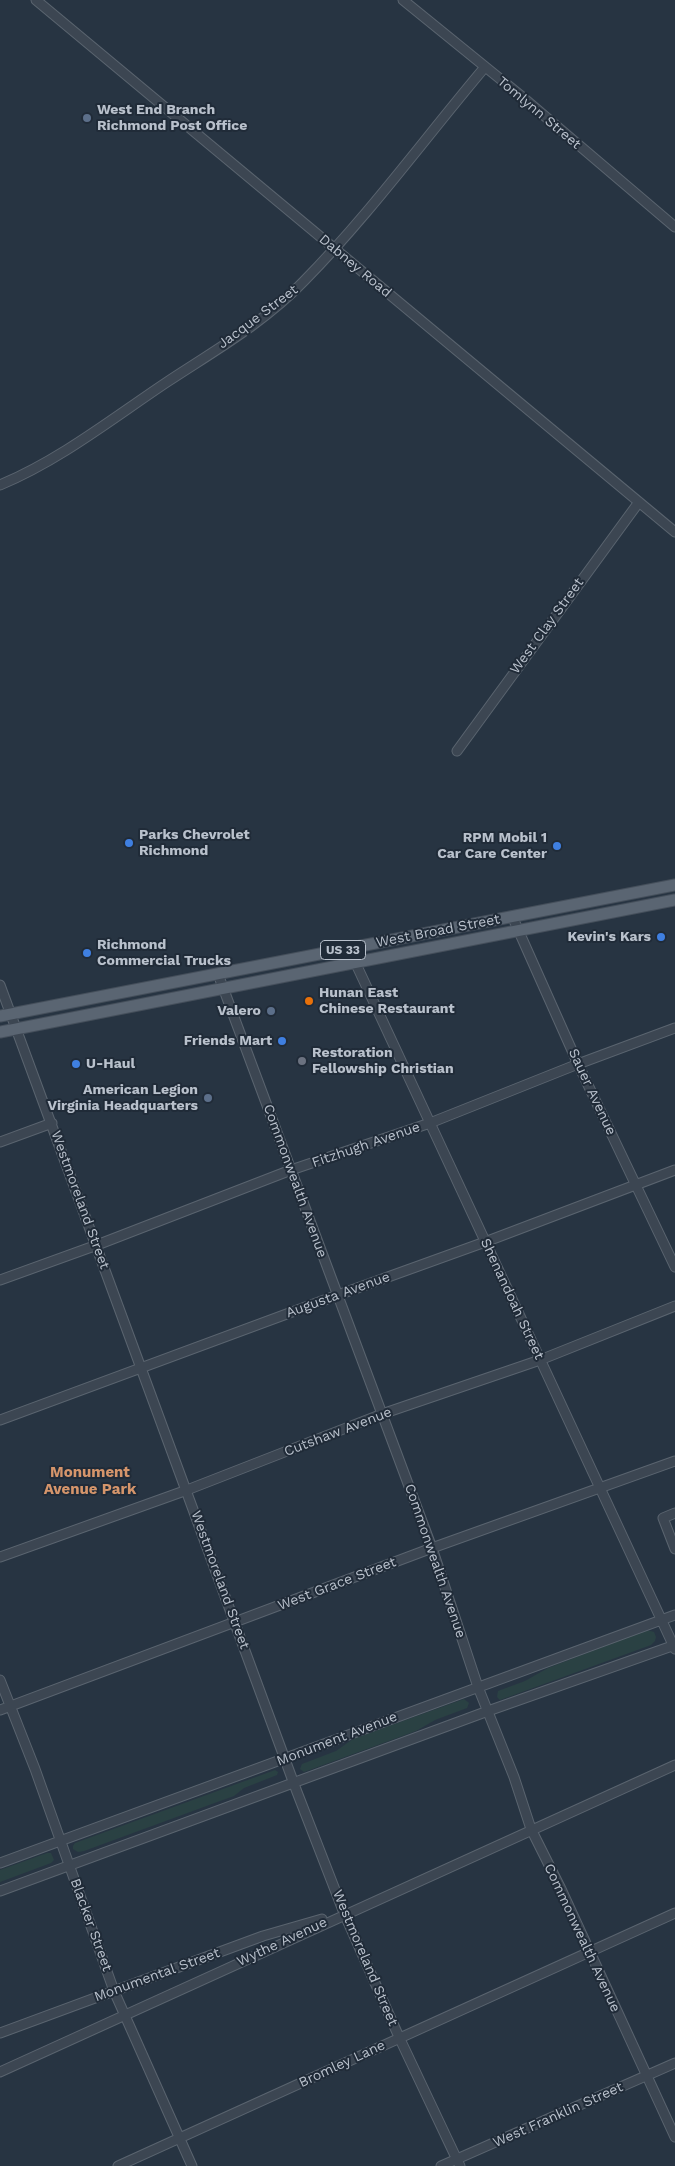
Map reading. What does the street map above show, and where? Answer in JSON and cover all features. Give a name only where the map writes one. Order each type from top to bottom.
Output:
[{"type":"main road","name":"West Broad Street","points":[[5,1015],[675,886]]},
{"type":"main road","name":"West Broad Street","points":[[0,1032],[675,900]]},
{"type":"street","name":"Dabney Road","points":[[36,0],[675,532]]},
{"type":"street","name":"Tomlynn Street","points":[[403,0],[675,226]]},
{"type":"street","name":"Jacque Street","points":[[0,485],[48,461],[257,321],[304,282],[485,67]]},
{"type":"street","name":"West Clay Street","points":[[457,752],[638,502]]},
{"type":"street","name":"Sauer Avenue","points":[[512,916],[578,1064],[675,1267]]},
{"type":"street","name":"Shenandoah Street","points":[[349,948],[600,1489],[630,1549],[660,1620],[675,1646]]},
{"type":"street","name":"Commonwealth Avenue","points":[[218,974],[432,1548],[478,1687],[514,1776],[531,1829],[561,1889],[675,2137]]},
{"type":"street","name":"Westmoreland Street","points":[[0,985],[5,1015],[16,1028],[52,1123],[285,1759],[344,1913],[398,2037],[458,2163]]},
{"type":"street","name":"Fitzhugh Avenue","points":[[0,1280],[97,1245],[291,1170],[430,1123],[578,1064],[675,1028]]},
{"type":"street","points":[[0,1142],[52,1123]]},
{"type":"street","name":"Augusta Avenue","points":[[0,1420],[485,1242],[675,1170]]},
{"type":"street","name":"Cutshaw Avenue","points":[[0,1557],[186,1490],[382,1414],[540,1360],[675,1306]]},
{"type":"street","name":"West Grace Street","points":[[0,1710],[432,1548],[675,1461]]},
{"type":"street","points":[[675,1513],[663,1518],[675,1549]]},
{"type":"street","name":"Monument Avenue","points":[[0,1863],[675,1615]]},
{"type":"street","name":"Monument Avenue","points":[[0,1892],[488,1711],[675,1646]]},
{"type":"street","name":"Blacker Street","points":[[0,1680],[35,1769],[114,1991],[192,2166]]},
{"type":"street","name":"Wythe Avenue","points":[[0,2072],[344,1913],[675,1765]]},
{"type":"street","name":"Monumental Street","points":[[0,2033],[263,1936],[344,1913]]},
{"type":"street","name":"Bromley Lane","points":[[118,2166],[398,2037],[675,1913]]},
{"type":"street","name":"West Franklin Street","points":[[441,2166],[458,2163],[675,2063]]},
{"type":"green space","points":[[647,1630],[654,1632],[656,1637],[651,1645],[500,1700],[497,1697],[498,1691],[525,1681],[548,1668]]},
{"type":"green space","points":[[464,1699],[469,1703],[467,1708],[435,1720],[416,1731],[304,1772],[300,1769],[302,1764],[336,1751],[353,1739]]},
{"type":"green space","points":[[275,1770],[278,1772],[277,1775],[244,1788],[234,1796],[84,1851],[78,1852],[73,1849],[75,1843]]},
{"type":"green space","points":[[51,1853],[54,1860],[51,1863],[0,1882],[0,1870]]},
{"type":"place","name":"West End Branch Richmond Post Office","points":[[87,118]]},
{"type":"place","name":"Parks Chevrolet Richmond","points":[[129,843]]},
{"type":"place","name":"RPM Mobil 1 Car Care Center","points":[[557,846]]},
{"type":"place","name":"Kevin's Kars","points":[[661,937]]},
{"type":"place","name":"Richmond Commercial Trucks","points":[[87,953]]},
{"type":"place","name":"Hunan East Chinese Restaurant","points":[[309,1001]]},
{"type":"place","name":"Valero","points":[[271,1011]]},
{"type":"place","name":"Friends Mart","points":[[282,1041]]},
{"type":"place","name":"Restoration Fellowship Christian","points":[[302,1061]]},
{"type":"place","name":"U-Haul","points":[[76,1064]]},
{"type":"place","name":"American Legion Virginia Headquarters","points":[[208,1098]]},
{"type":"district","name":"Monument Avenue Park","points":[[90,1482]]}]
